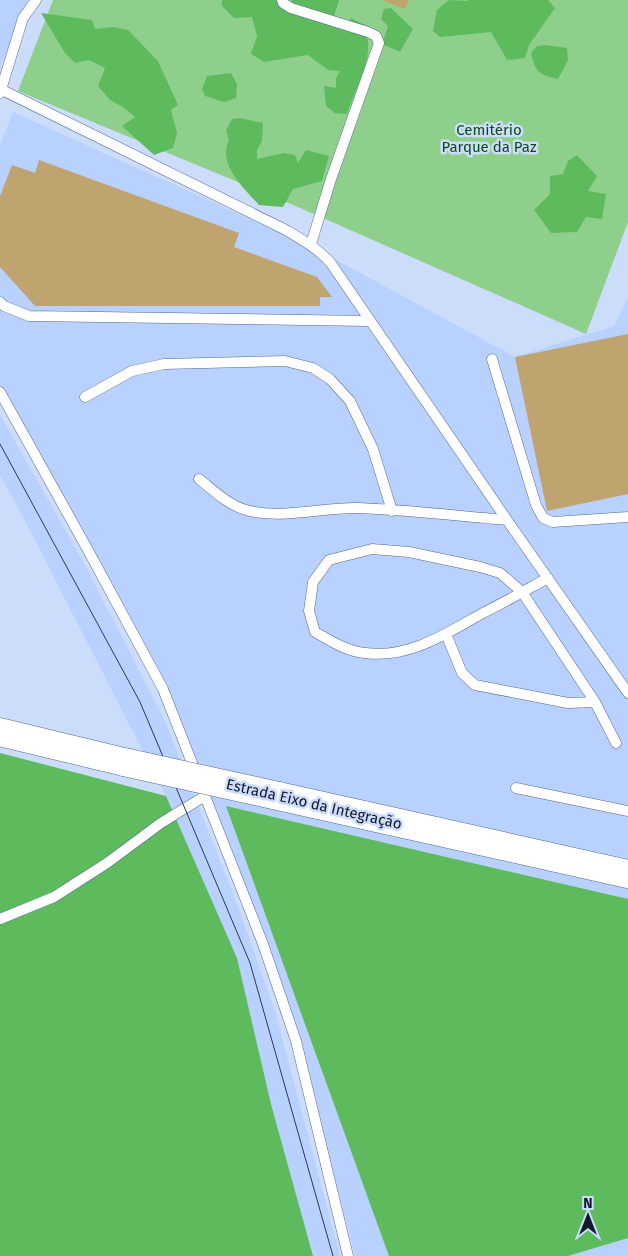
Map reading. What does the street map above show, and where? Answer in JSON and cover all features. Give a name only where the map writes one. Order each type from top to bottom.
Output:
[{"type":"main road","name":"Estrada Eixo da Integração","points":[[0,732],[124,762],[628,874]]},
{"type":"lane","points":[[36,0],[23,18],[1,91],[310,244],[330,262],[628,693]]},
{"type":"lane","points":[[282,0],[291,8],[368,32],[376,36],[379,43],[310,244]]},
{"type":"lane","points":[[0,302],[4,306],[29,316],[370,321]]},
{"type":"lane","points":[[492,359],[536,505],[543,518],[553,522],[628,516]]},
{"type":"lane","points":[[85,397],[132,371],[164,364],[285,361],[313,368],[330,378],[350,401],[373,449],[392,511]]},
{"type":"lane","points":[[0,392],[163,689],[263,944],[296,1042],[348,1256]]},
{"type":"lane","points":[[198,479],[227,502],[256,512],[280,513],[338,508],[507,520]]},
{"type":"lane","points":[[548,578],[522,592],[446,634],[422,646],[399,652],[365,653],[342,647],[316,632],[309,610],[314,582],[329,560],[372,549],[409,552],[500,573],[522,592],[595,702],[616,743]]},
{"type":"lane","points":[[446,634],[462,673],[475,685],[568,703],[595,702]]},
{"type":"lane","points":[[516,788],[628,811]]},
{"type":"lane","points":[[0,919],[54,897],[107,863],[161,823],[205,796]]},
{"type":"shaded area","points":[[0,0],[27,0],[0,68]]},
{"type":"shaded area","points":[[13,112],[316,249],[515,357],[614,326],[628,297],[628,1256],[355,1256],[295,1027],[165,687],[0,400],[0,145]]},
{"type":"shaded area","points":[[0,415],[85,565],[165,721],[240,912],[276,1015],[340,1256],[313,1256],[271,1104],[237,958],[166,796],[0,475]]},
{"type":"green space","name":"Cemitério Parque da Paz","points":[[53,0],[628,0],[628,222],[586,334],[298,207],[18,91]]},
{"type":"green space","points":[[222,0],[279,0],[287,10],[292,0],[339,0],[331,26],[344,30],[351,18],[365,25],[368,43],[364,70],[347,114],[335,113],[326,106],[324,86],[336,88],[336,78],[340,71],[328,70],[308,55],[264,62],[251,54],[257,36],[252,17],[234,18],[222,6]]},
{"type":"green space","points":[[449,0],[548,0],[555,8],[529,45],[525,58],[507,60],[491,32],[440,37],[433,31],[437,10]]},
{"type":"green space","points":[[391,8],[413,29],[400,52],[382,44],[388,26],[381,19],[384,9]]},
{"type":"green space","points":[[41,13],[92,20],[95,29],[114,27],[128,30],[158,61],[178,105],[171,110],[177,133],[173,148],[154,155],[122,126],[135,117],[123,107],[110,100],[98,86],[105,68],[89,60],[75,63],[65,53]]},
{"type":"green space","points":[[546,45],[567,48],[568,60],[558,79],[542,74],[534,65],[531,53],[537,46]]},
{"type":"green space","points":[[231,73],[237,84],[236,98],[224,102],[205,96],[202,89],[207,76]]},
{"type":"green space","points":[[240,118],[263,123],[262,141],[257,150],[257,159],[284,153],[295,155],[298,163],[306,150],[329,156],[322,181],[293,189],[283,207],[259,205],[234,175],[229,167],[227,158],[226,149],[229,140],[226,130],[232,119]]},
{"type":"green space","points":[[577,155],[597,176],[588,191],[606,194],[602,219],[586,217],[577,232],[551,233],[534,210],[550,194],[550,176],[563,174],[568,161]]},
{"type":"green space","points":[[0,753],[166,796],[237,958],[271,1104],[313,1256],[0,1256]]},
{"type":"green space","points":[[226,806],[628,899],[628,1238],[568,1256],[389,1256]]},
{"type":"building","points":[[382,0],[409,0],[405,9]]},
{"type":"building","points":[[39,160],[239,233],[234,247],[317,277],[332,297],[320,297],[320,306],[35,306],[0,267],[0,196],[12,165],[35,173]]},
{"type":"building","points":[[628,334],[628,494],[547,511],[515,357]]},
{"type":"tram line","points":[[0,444],[140,702],[250,963],[333,1256]]}]
